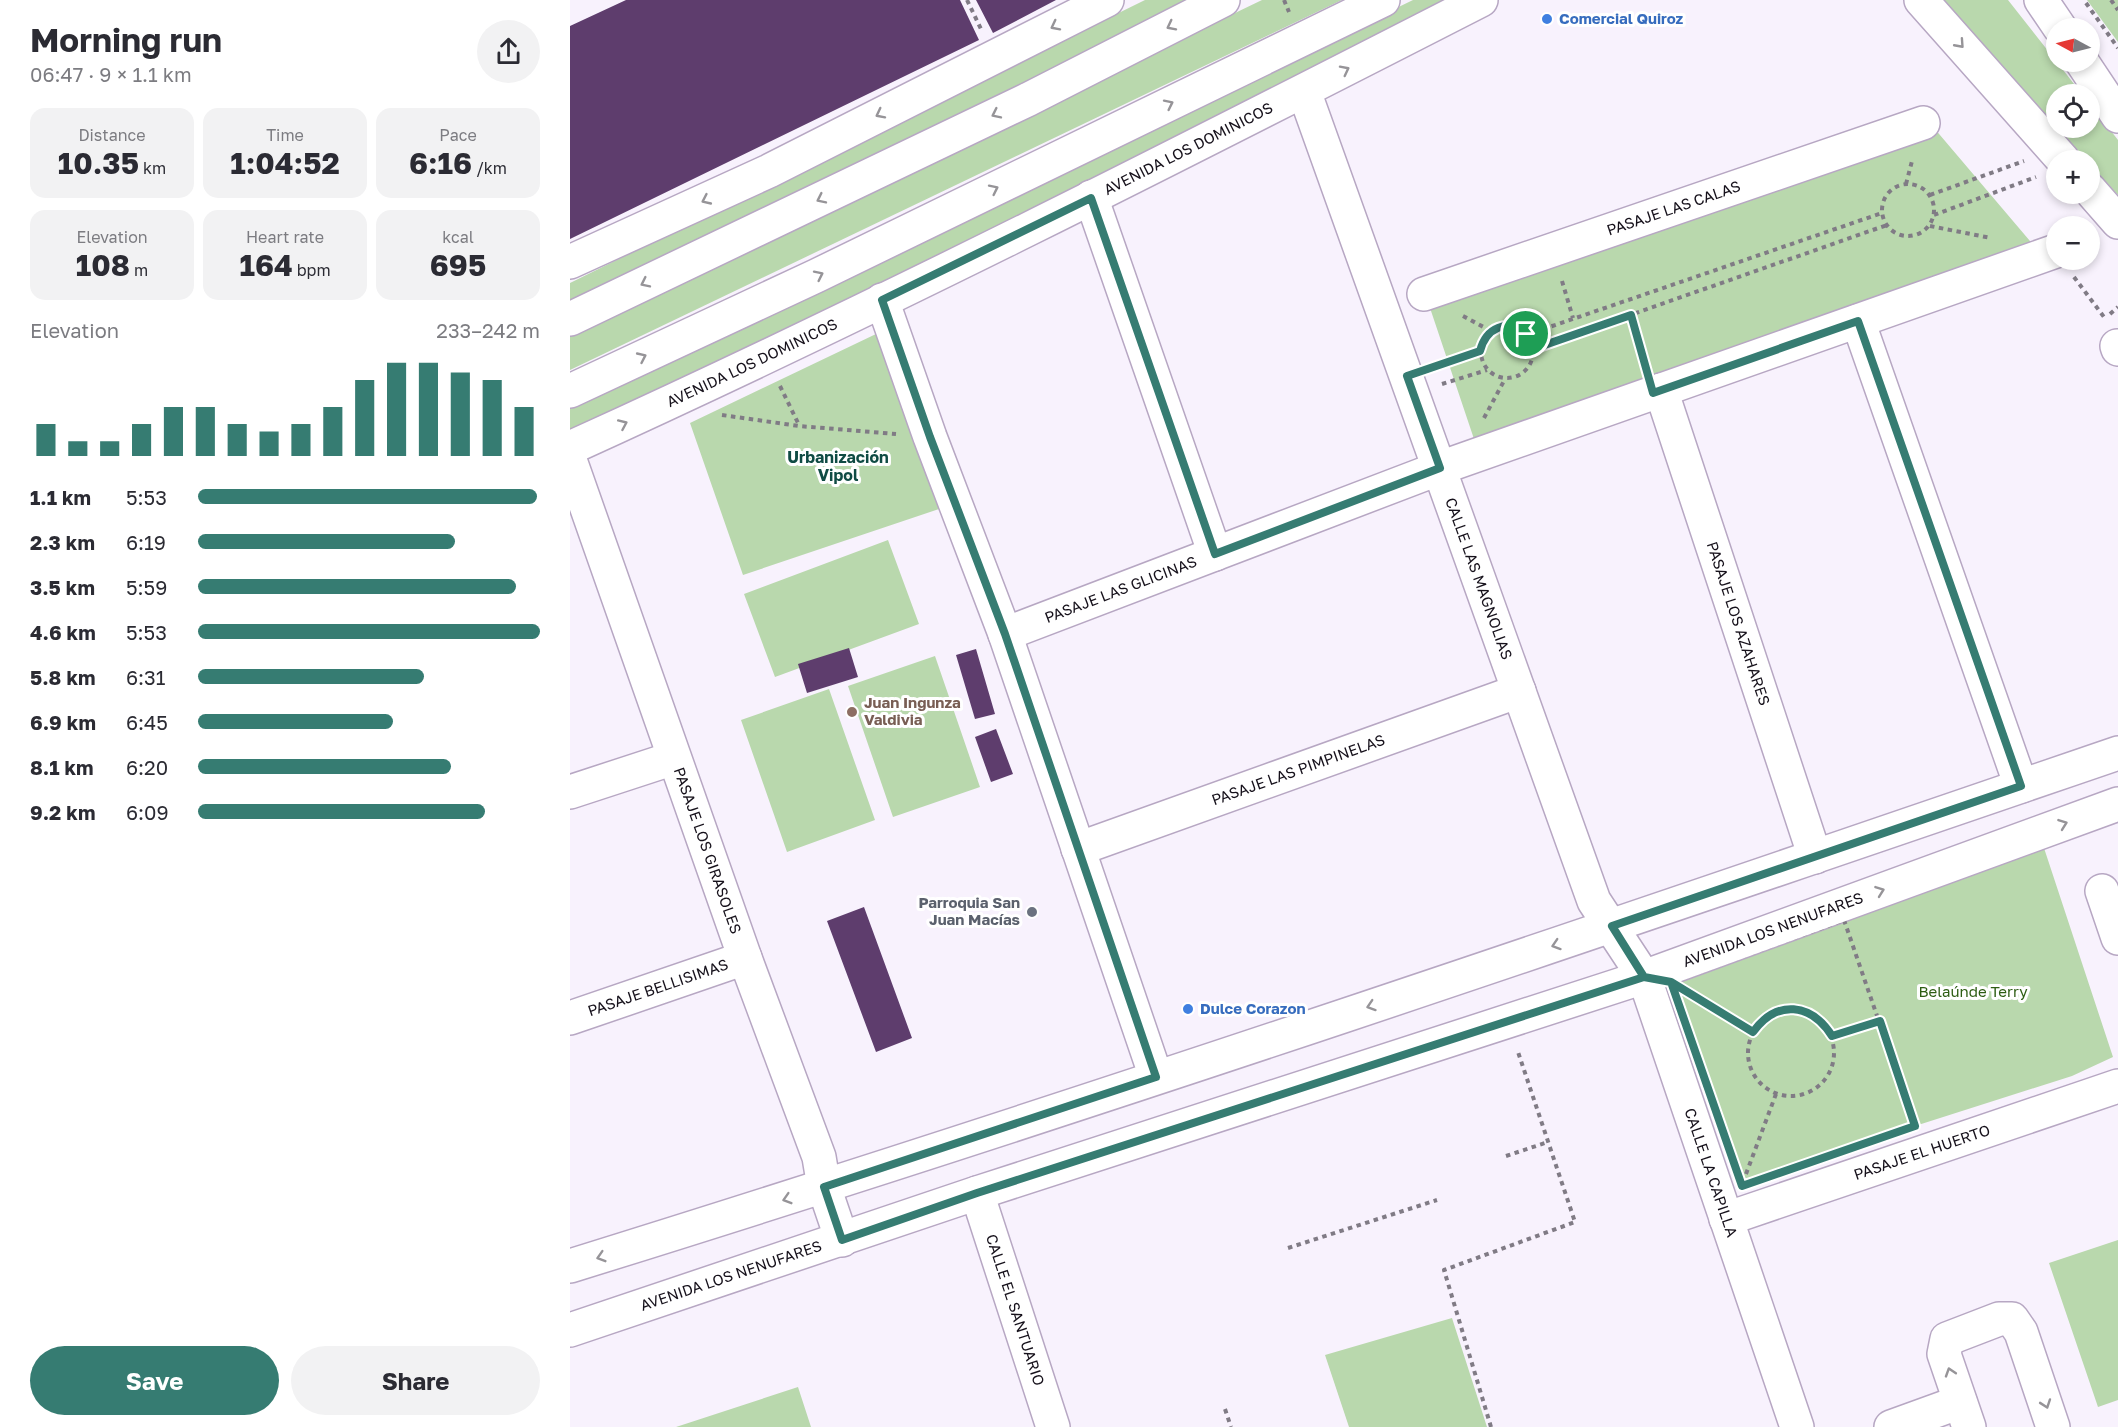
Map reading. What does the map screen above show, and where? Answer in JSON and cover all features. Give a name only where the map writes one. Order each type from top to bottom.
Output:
[{"type":"street","points":[[570,262],[769,171],[1107,0]]},
{"type":"street","points":[[570,319],[1029,99],[1223,0]]},
{"type":"street","points":[[570,391],[816,276],[1383,0]]},
{"type":"street","name":"AVENIDA LOS DOMINICOS","points":[[570,448],[767,358],[1091,198],[1481,0]]},
{"type":"street","points":[[1921,0],[2046,151]]},
{"type":"street","points":[[2041,0],[2053,18]]},
{"type":"street","points":[[2089,72],[2118,116]]},
{"type":"street","name":"CALLE LAS MAGNOLIAS","points":[[1304,91],[1594,901],[1612,926]]},
{"type":"street","name":"PASAJE LAS CALAS","points":[[1424,294],[1923,123]]},
{"type":"street","points":[[1091,198],[1215,554]]},
{"type":"street","points":[[2100,201],[2118,222]]},
{"type":"street","name":"PASAJE LAS GLICINAS","points":[[1005,634],[1440,468],[1657,391],[1858,321],[2046,265]]},
{"type":"street","points":[[882,300],[930,437],[1005,634],[1156,1077]]},
{"type":"street","points":[[1858,321],[2021,786]]},
{"type":"street","name":"PASAJE LOS AZAHARES","points":[[1657,391],[1815,857]]},
{"type":"street","name":"PASAJE LOS GIRASOLES","points":[[570,460],[745,958],[819,1157],[824,1187],[842,1240]]},
{"type":"street","name":"PASAJE LAS PIMPINELAS","points":[[1078,849],[1519,691]]},
{"type":"street","points":[[570,1266],[824,1187],[1612,926],[2118,753]]},
{"type":"street","points":[[570,792],[674,758]]},
{"type":"street","name":"AVENIDA LOS NENUFARES","points":[[570,1330],[977,1193],[1657,980],[2118,804]]},
{"type":"street","points":[[2102,891],[2118,938]]},
{"type":"street","name":"CALLE LA CAPILLA","points":[[1612,926],[1657,980],[1726,1219],[1797,1427]]},
{"type":"street","name":"PASAJE BELLISIMAS","points":[[570,1018],[745,958]]},
{"type":"street","name":"PASAJE EL HUERTO","points":[[1726,1219],[2118,1086]]},
{"type":"street","name":"CALLE EL SANTUARIO","points":[[977,1193],[1053,1427]]},
{"type":"street","points":[[1891,1427],[1964,1415],[1944,1354],[1947,1339],[2000,1319],[2012,1319],[2021,1332],[2053,1427]]},
{"type":"path","points":[[967,0],[982,30]]},
{"type":"path","points":[[2083,0],[2118,48]]},
{"type":"path","points":[[2111,0],[2118,9]]},
{"type":"path","points":[[1930,195],[2046,163]]},
{"type":"path","points":[[1934,215],[2046,165]]},
{"type":"path","points":[[1915,184],[1930,195],[1934,215],[1930,226],[1917,235],[1900,235],[1887,225],[1882,213],[1886,196],[1898,186],[1915,184]]},
{"type":"path","points":[[1526,334],[1882,213]]},
{"type":"path","points":[[1533,349],[1887,225]]},
{"type":"path","points":[[1554,250],[1573,318]]},
{"type":"path","points":[[2069,270],[2105,318],[2117,348]]},
{"type":"path","points":[[1631,315],[1657,391]]},
{"type":"path","points":[[1498,327],[1513,327],[1526,334],[1533,349],[1530,364],[1520,375],[1505,379],[1487,370],[1409,384],[1480,351],[1486,337],[1498,327]]},
{"type":"path","points":[[1480,351],[1487,370]]},
{"type":"path","points":[[767,358],[799,426]]},
{"type":"path","points":[[719,414],[799,426],[930,437]]},
{"type":"path","points":[[1657,980],[1844,920],[1915,1126],[1742,1186]]},
{"type":"path","points":[[1657,980],[1680,988]]},
{"type":"path","points":[[1657,980],[1742,1186]]},
{"type":"path","points":[[1689,993],[1753,1032]]},
{"type":"path","points":[[1794,1009],[1817,1017],[1832,1036],[1834,1061],[1823,1083],[1801,1096],[1776,1094],[1757,1080],[1751,1068],[1749,1044],[1753,1032],[1770,1015],[1794,1009]]},
{"type":"path","points":[[1832,1036],[1880,1021]]},
{"type":"path","points":[[1491,1427],[1444,1270],[1575,1222],[1518,1051]]},
{"type":"path","points":[[1742,1186],[1776,1094]]},
{"type":"path","points":[[1506,1156],[1548,1142]]},
{"type":"path","points":[[1288,1248],[1437,1200]]},
{"type":"path","points":[[1225,1409],[1231,1427]]},
{"type":"green space","points":[[1145,0],[1195,0],[570,300],[570,283]]},
{"type":"green space","points":[[1262,0],[1342,0],[570,370],[570,333]]},
{"type":"green space","points":[[1413,0],[1458,0],[832,312],[570,434],[570,409]]},
{"type":"green space","points":[[1939,0],[2008,0],[2046,48],[2046,72],[2065,72],[2074,84],[2046,84],[2046,117]]},
{"type":"green space","points":[[2087,0],[2118,0],[2118,42]]},
{"type":"green space","points":[[2100,117],[2118,140],[2118,195],[2100,176],[2100,150],[2076,150],[2065,138],[2100,138]]},
{"type":"green space","points":[[1934,128],[2036,248],[1475,442],[1428,302]]},
{"type":"green space","points":[[876,334],[939,509],[743,575],[690,423]]},
{"type":"green space","points":[[888,540],[919,624],[775,677],[744,594]]},
{"type":"green space","points":[[935,656],[980,787],[893,817],[848,686]]},
{"type":"green space","points":[[829,689],[875,820],[787,852],[741,720]]},
{"type":"green space","name":"Belaúnde Terry","points":[[2044,848],[2113,1057],[2072,1076],[1915,1126],[1742,1186],[1671,982]]},
{"type":"green space","points":[[2118,1240],[2118,1400],[2098,1407],[2049,1263]]},
{"type":"green space","points":[[1452,1318],[1487,1427],[1349,1427],[1325,1355]]},
{"type":"green space","points":[[798,1387],[811,1427],[676,1427]]},
{"type":"building","points":[[626,0],[960,0],[979,40],[570,239],[570,26]]},
{"type":"building","points":[[976,0],[1056,0],[993,33]]},
{"type":"building","points":[[849,648],[858,677],[807,693],[798,664]]},
{"type":"building","points":[[976,649],[995,714],[975,719],[956,655]]},
{"type":"building","points":[[996,729],[1013,774],[991,782],[975,737]]},
{"type":"building","points":[[864,907],[912,1038],[876,1052],[827,921]]},
{"type":"place","name":"Comercial Quiroz","points":[[1547,19]]},
{"type":"place","name":"Juan Ingunza Valdivia","points":[[852,712]]},
{"type":"place","name":"Parroquia San Juan Macías","points":[[1032,912]]},
{"type":"place","name":"Dulce Corazon","points":[[1188,1009]]},
{"type":"district","name":"Urbanización Vipol","points":[[838,466]]},
{"type":"route","points":[[1526,334],[1513,327],[1498,327],[1486,337],[1480,351],[1407,376],[1440,468],[1215,554],[1091,198],[882,300],[930,437],[1005,634],[1156,1077],[824,1187],[842,1240],[977,1193],[1644,977],[1671,982],[1753,1032],[1760,1022],[1782,1010],[1794,1009],[1817,1017],[1832,1036],[1880,1021],[1915,1126],[1742,1186],[1671,982],[1644,977],[1612,926],[2021,786],[1858,321],[1653,393],[1631,315],[1533,349],[1526,334]]}]
